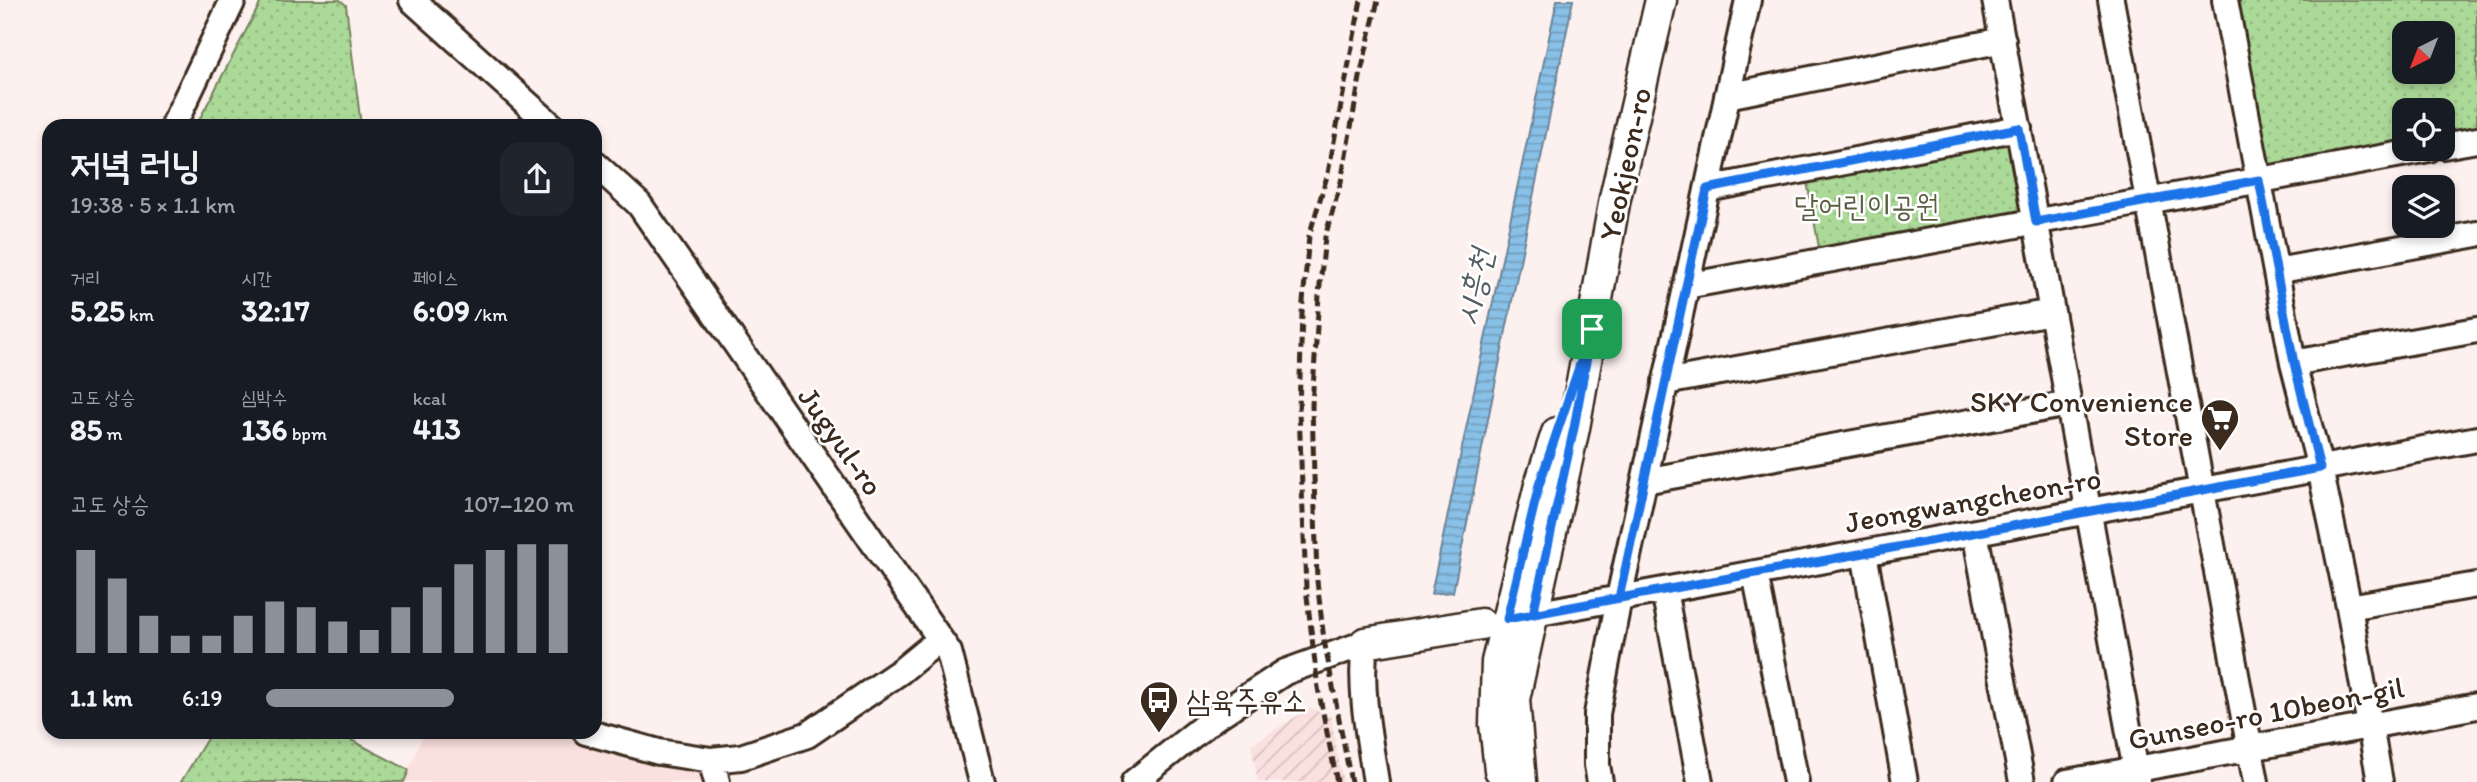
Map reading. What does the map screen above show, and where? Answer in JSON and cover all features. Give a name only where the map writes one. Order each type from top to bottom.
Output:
[{"type":"main road","name":"Yeokjeon-ro","points":[[1502,782],[1495,724],[1497,662],[1539,485],[1592,329],[1615,198],[1661,0]]},
{"type":"main road","name":"Yeokjeon-ro","points":[[1507,619],[1521,782]]},
{"type":"main road","points":[[1365,643],[1507,619]]},
{"type":"street","points":[[176,119],[233,0]]},
{"type":"street","points":[[412,0],[544,119]]},
{"type":"street","points":[[1600,782],[1597,765],[1597,714],[1619,598],[1748,0]]},
{"type":"street","points":[[1995,0],[2136,776]]},
{"type":"street","points":[[2111,0],[2256,782]]},
{"type":"street","points":[[2225,0],[2294,363],[2320,468],[2349,607],[2380,782]]},
{"type":"street","points":[[1727,96],[2003,40]]},
{"type":"street","points":[[1707,189],[2019,128]]},
{"type":"street","points":[[2455,144],[2477,140]]},
{"type":"street","points":[[1686,286],[2392,156]]},
{"type":"street","name":"Jugyul-ro","points":[[602,170],[639,204],[949,652],[982,782]]},
{"type":"street","points":[[2276,271],[2477,234]]},
{"type":"street","points":[[1665,382],[2052,312]]},
{"type":"street","points":[[2294,363],[2477,330]]},
{"type":"street","points":[[1644,481],[2069,404]]},
{"type":"street","name":"Jeongwangcheon-ro","points":[[1507,619],[2477,439]]},
{"type":"street","points":[[1975,532],[2022,782]]},
{"type":"street","points":[[1864,553],[1905,782]]},
{"type":"street","points":[[1755,573],[1796,782]]},
{"type":"street","points":[[2349,607],[2477,585]]},
{"type":"street","points":[[1664,590],[1700,782]]},
{"type":"street","points":[[602,736],[714,771],[741,757],[807,735],[901,671],[940,639]]},
{"type":"street","points":[[1135,782],[1213,719],[1286,672],[1365,643],[1362,664],[1376,782]]},
{"type":"street","name":"Gunseo-ro 10beon-gil","points":[[2067,782],[2136,776],[2370,724],[2477,706]]},
{"type":"shaded area","points":[[1310,708],[1331,717],[1343,782],[1258,782],[1251,745]]},
{"type":"shaded area","points":[[421,739],[577,739],[698,770],[702,782],[404,782]]},
{"type":"green space","points":[[262,0],[340,0],[346,5],[360,119],[200,119]]},
{"type":"green space","points":[[2233,0],[2477,0],[2477,133],[2455,138],[2455,98],[2392,98],[2392,149],[2264,175]]},
{"type":"green space","name":"달어린이공원","points":[[2009,139],[2023,215],[1820,253],[1806,176]]},
{"type":"green space","points":[[207,739],[352,739],[409,770],[404,782],[181,782]]},
{"type":"water","points":[[1557,0],[1573,0],[1453,592],[1431,594]]},
{"type":"railway","points":[[1337,782],[1318,688],[1306,588],[1299,411],[1302,313],[1309,236],[1328,173],[1361,0]]},
{"type":"railway","points":[[1351,782],[1324,640],[1317,581],[1312,405],[1325,237],[1341,182],[1361,72],[1378,0]]},
{"type":"place","name":"SKY Convenience Store","points":[[2220,452]]},
{"type":"place","name":"삼육주유소","points":[[1159,734]]},
{"type":"route","points":[[1592,329],[1539,485],[1507,619],[1619,598],[1707,189],[2019,128],[2036,222],[2259,180],[2294,363],[2320,468],[1619,598],[1533,614],[1553,532],[1592,329]]},
{"type":"water label","name":"시흥천","points":[[1474,287]]}]
